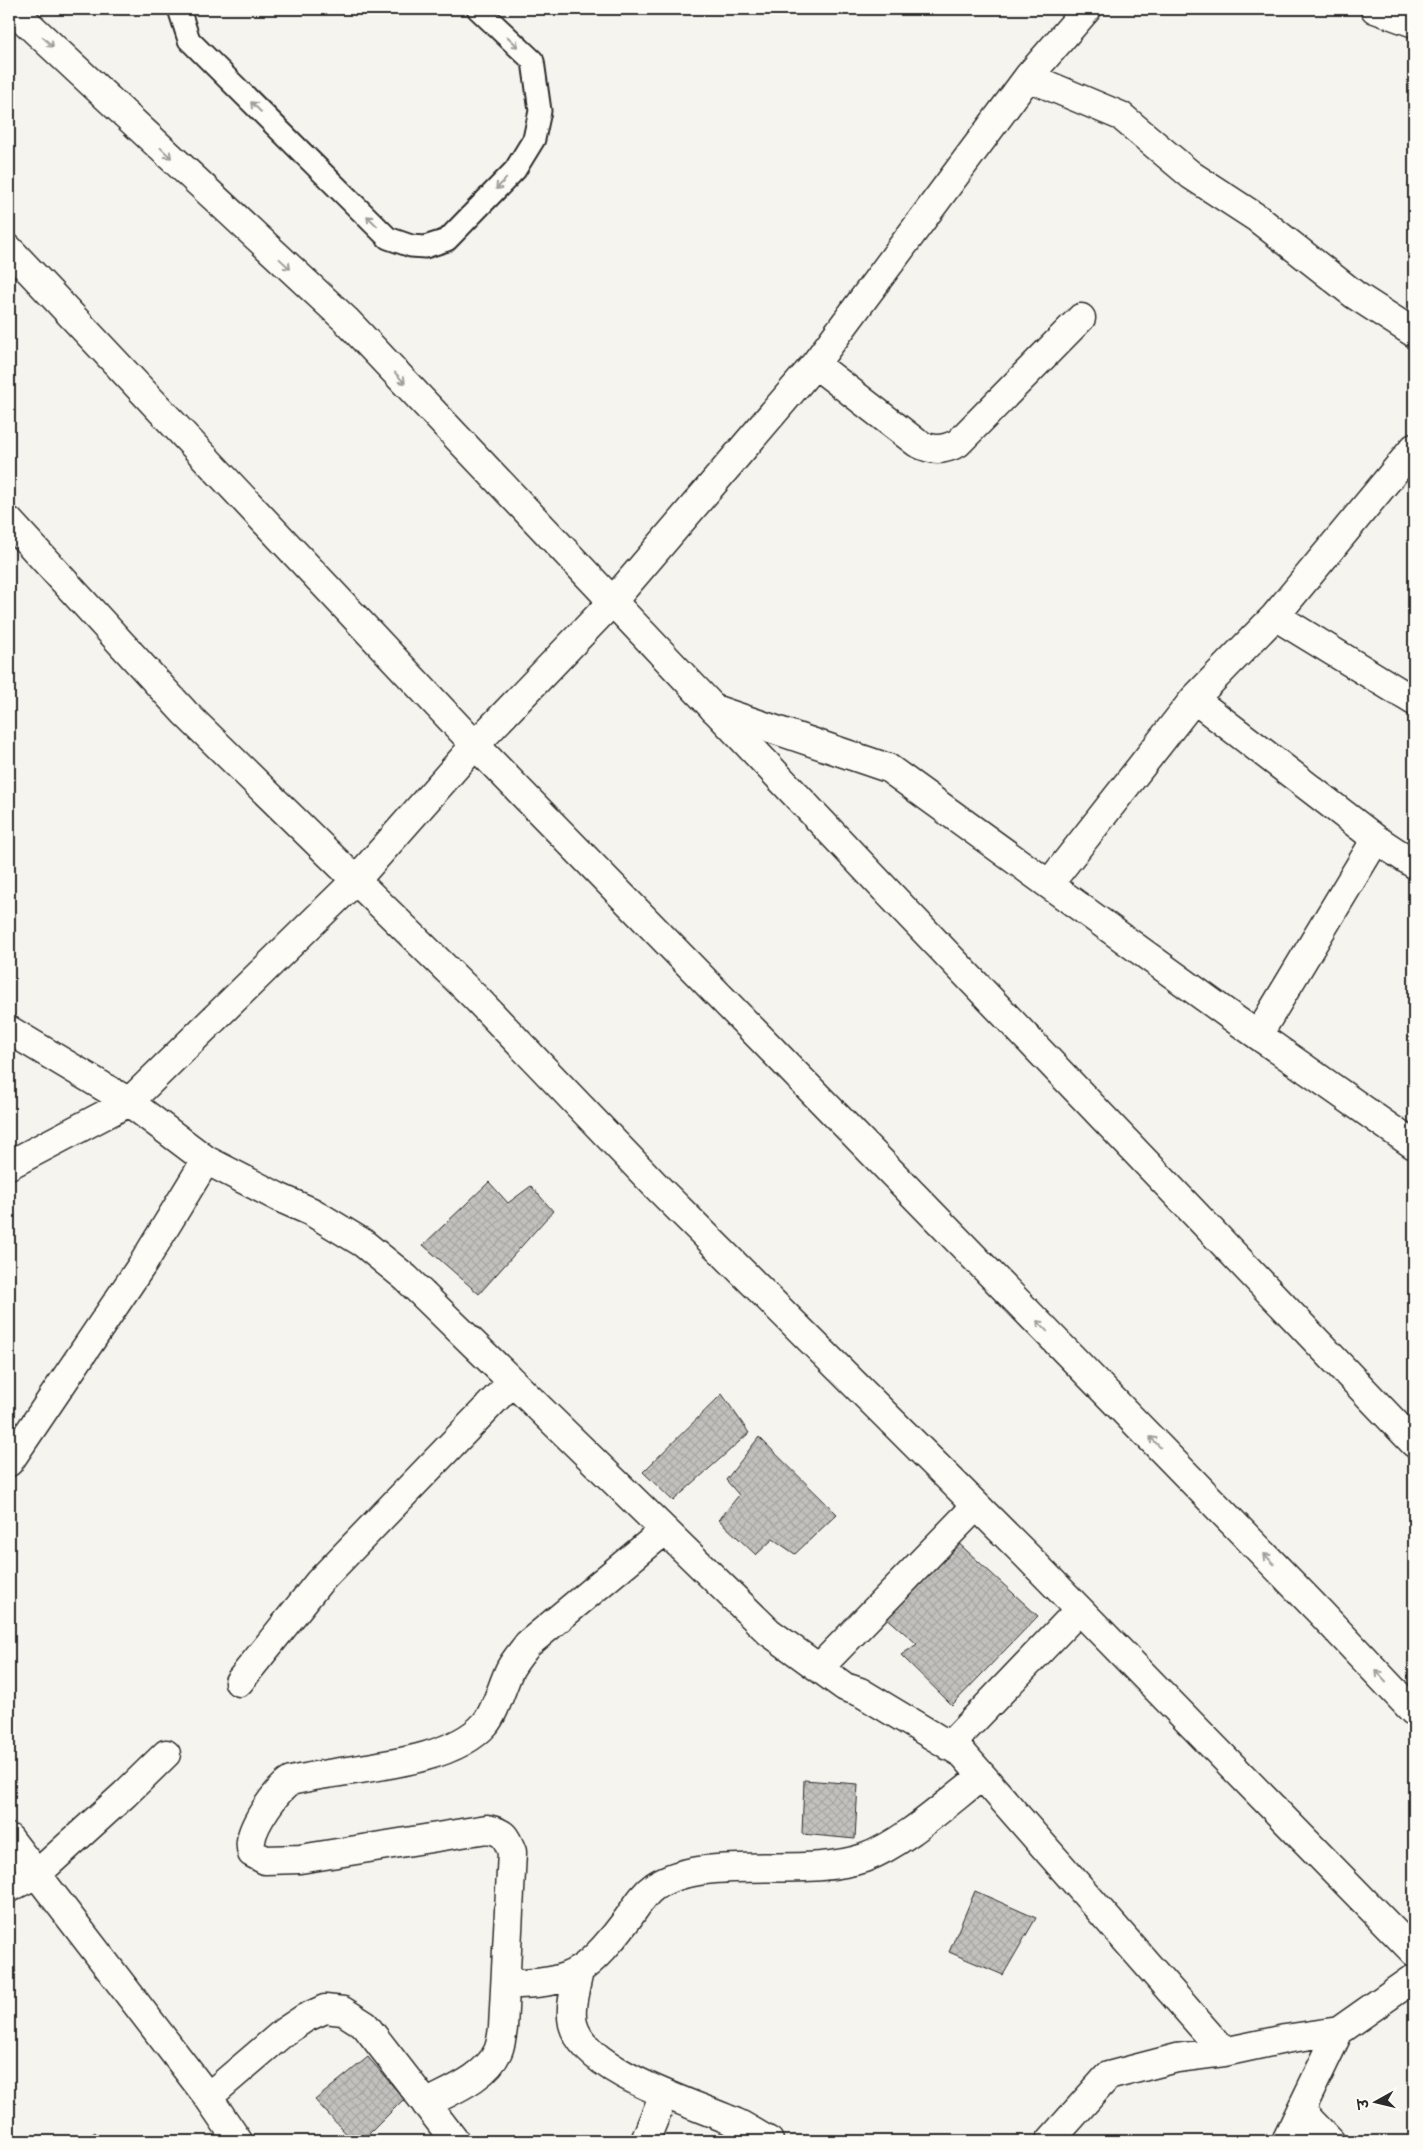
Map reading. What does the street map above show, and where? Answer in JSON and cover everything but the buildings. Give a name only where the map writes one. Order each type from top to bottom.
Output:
[{"type":"street","points":[[12,9],[346,320],[612,602],[1414,1443]]},
{"type":"street","points":[[9,1165],[129,1102],[356,880],[475,745],[612,602],[815,364],[1028,77],[1087,9]]},
{"type":"street","points":[[1375,9],[1414,23]]},
{"type":"street","points":[[1028,77],[1121,116],[1191,175],[1257,218],[1355,295],[1414,334]]},
{"type":"street","points":[[9,250],[475,745],[1320,1612],[1414,1712]]},
{"type":"street","points":[[815,364],[917,443],[930,450],[939,451],[958,443],[1081,318]]},
{"type":"street","points":[[1049,884],[1194,699],[1274,616],[1414,448]]},
{"type":"street","points":[[9,521],[185,713],[476,998],[658,1188],[1079,1610],[1414,1952]]},
{"type":"street","points":[[1274,616],[1414,701]]},
{"type":"street","points":[[1194,699],[1376,839],[1414,864]]},
{"type":"street","points":[[714,709],[888,768],[1414,1145]]},
{"type":"street","points":[[1258,1035],[1376,839]]},
{"type":"street","points":[[9,1030],[129,1102],[206,1160],[278,1197],[312,1212],[363,1243],[406,1278],[769,1632],[845,1686],[860,1692],[963,1754],[1224,2052]]},
{"type":"street","points":[[9,1460],[144,1262],[206,1160]]},
{"type":"street","points":[[239,1682],[319,1582],[512,1382]]},
{"type":"street","points":[[819,1668],[976,1506]]},
{"type":"street","points":[[426,2104],[474,2077],[491,2063],[498,2050],[503,2028],[506,1986],[512,1852],[507,1839],[500,1831],[487,1828],[310,1857],[265,1860],[252,1853],[250,1846],[253,1832],[277,1792],[282,1786],[291,1781],[375,1768],[448,1749],[470,1738],[486,1723],[511,1667],[528,1644],[664,1531]]},
{"type":"street","points":[[948,1746],[1079,1610]]},
{"type":"street","points":[[9,1888],[37,1874],[166,1754]]},
{"type":"street","points":[[506,1986],[546,1982],[579,1971],[604,1947],[626,1922],[638,1903],[655,1886],[682,1875],[721,1869],[798,1868],[863,1858],[892,1845],[982,1776]]},
{"type":"street","points":[[9,1838],[208,2097],[238,2141]]},
{"type":"street","points":[[579,1971],[572,2008],[572,2022],[578,2038],[590,2051],[616,2070],[664,2094],[740,2125],[769,2141]]},
{"type":"street","points":[[1050,2141],[1108,2076],[1177,2058],[1224,2052],[1285,2039],[1339,2031],[1414,1978]]},
{"type":"street","points":[[208,2097],[284,2032],[305,2018],[325,2009],[342,2011],[364,2024],[455,2141]]},
{"type":"street","points":[[1286,2141],[1339,2031]]},
{"type":"street","points":[[645,2141],[664,2094]]},
{"type":"street","points":[[1301,2111],[1330,2141]]},
{"type":"lane","points":[[179,9],[189,40],[388,238],[411,246],[425,247],[447,240],[515,170],[534,139],[540,111],[533,61],[478,9]]}]
